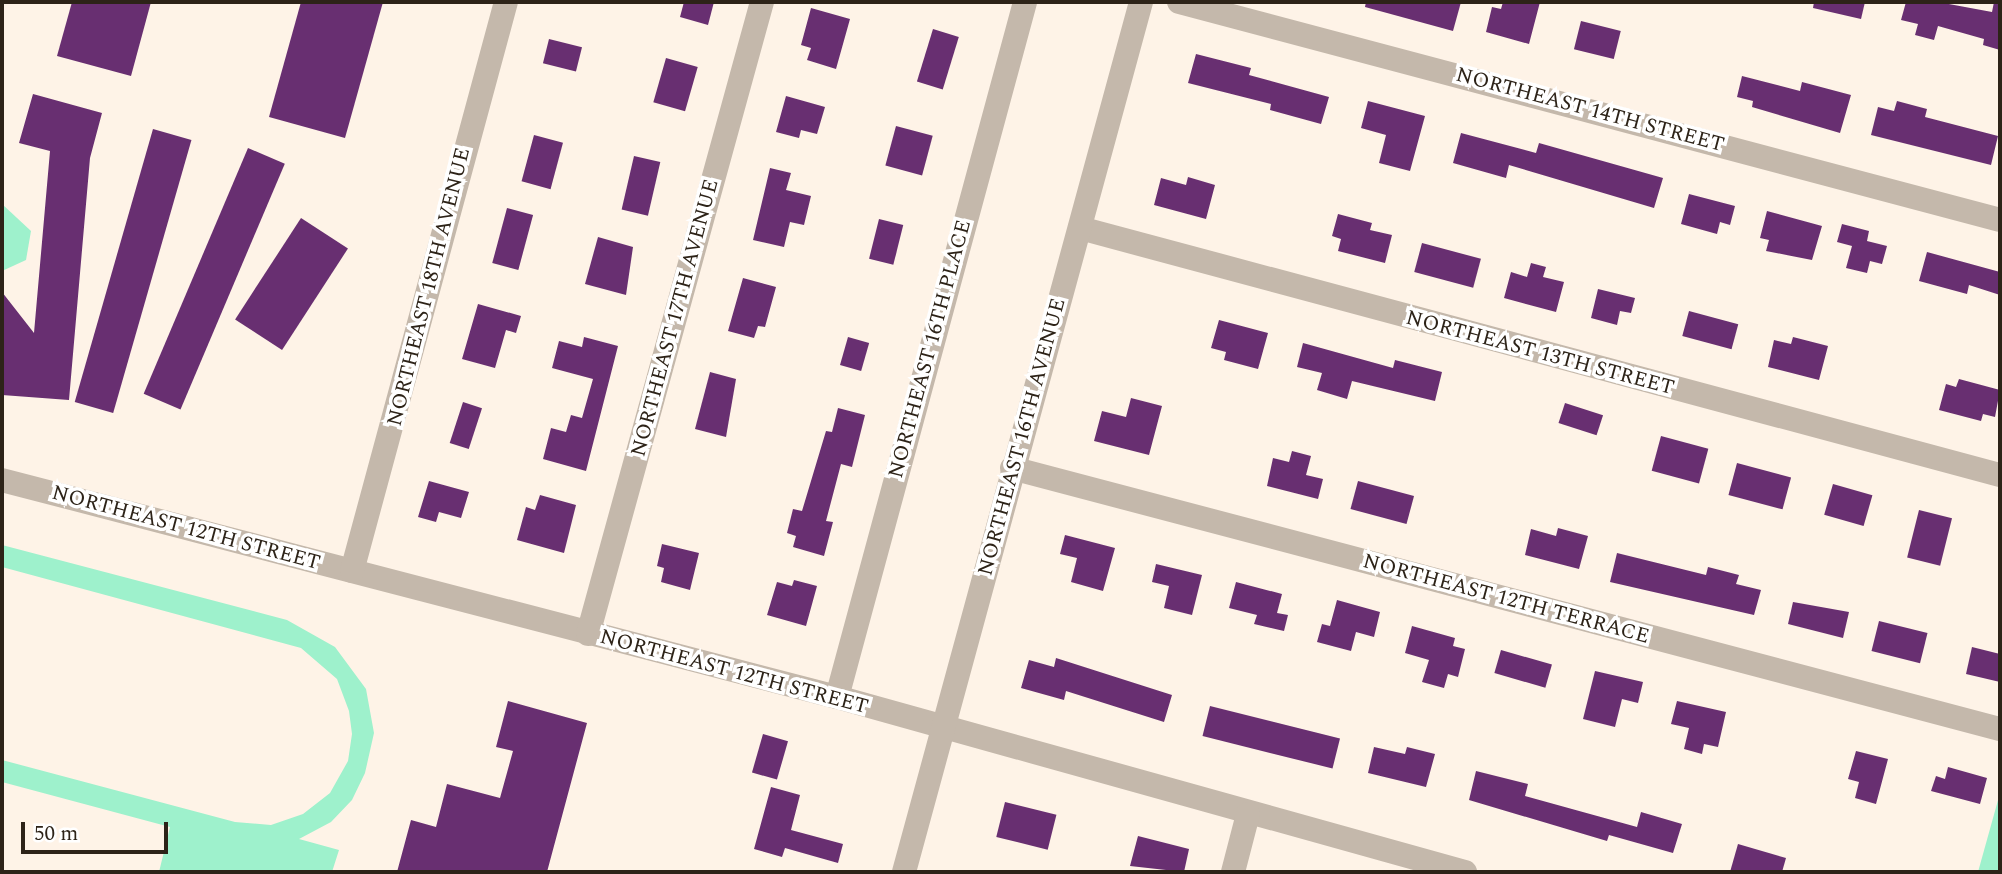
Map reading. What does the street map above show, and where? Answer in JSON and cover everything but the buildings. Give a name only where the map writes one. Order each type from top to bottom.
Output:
[{"type":"street","name":"NORTHEAST 18TH AVENUE","points":[[352,571],[506,2]]},
{"type":"street","name":"NORTHEAST 17TH AVENUE","points":[[588,634],[762,2]]},
{"type":"street","name":"NORTHEAST 16TH PLACE","points":[[836,697],[1025,2]]},
{"type":"street","name":"NORTHEAST 16TH AVENUE","points":[[904,872],[1141,2]]},
{"type":"street","name":"NORTHEAST 14TH STREET","points":[[1179,2],[2000,220]]},
{"type":"street","name":"NORTHEAST 13TH STREET","points":[[1080,228],[2000,475]]},
{"type":"street","name":"NORTHEAST 12TH TERRACE","points":[[1012,468],[2000,729]]},
{"type":"street","name":"NORTHEAST 12TH STREET","points":[[2,480],[836,697],[1248,814],[1465,872]]},
{"type":"street","points":[[1233,872],[1248,814]]},
{"type":"green space","points":[[2,204],[31,231],[26,260],[2,271]]},
{"type":"green space","points":[[2,545],[287,620],[335,647],[366,689],[374,733],[365,773],[352,800],[331,822],[299,839],[339,850],[332,872],[159,872],[170,827],[2,782],[2,760],[235,822],[271,825],[303,814],[330,793],[348,761],[352,734],[349,711],[337,679],[301,648],[2,567]]},
{"type":"green space","points":[[2000,793],[2000,872],[1978,872]]}]
